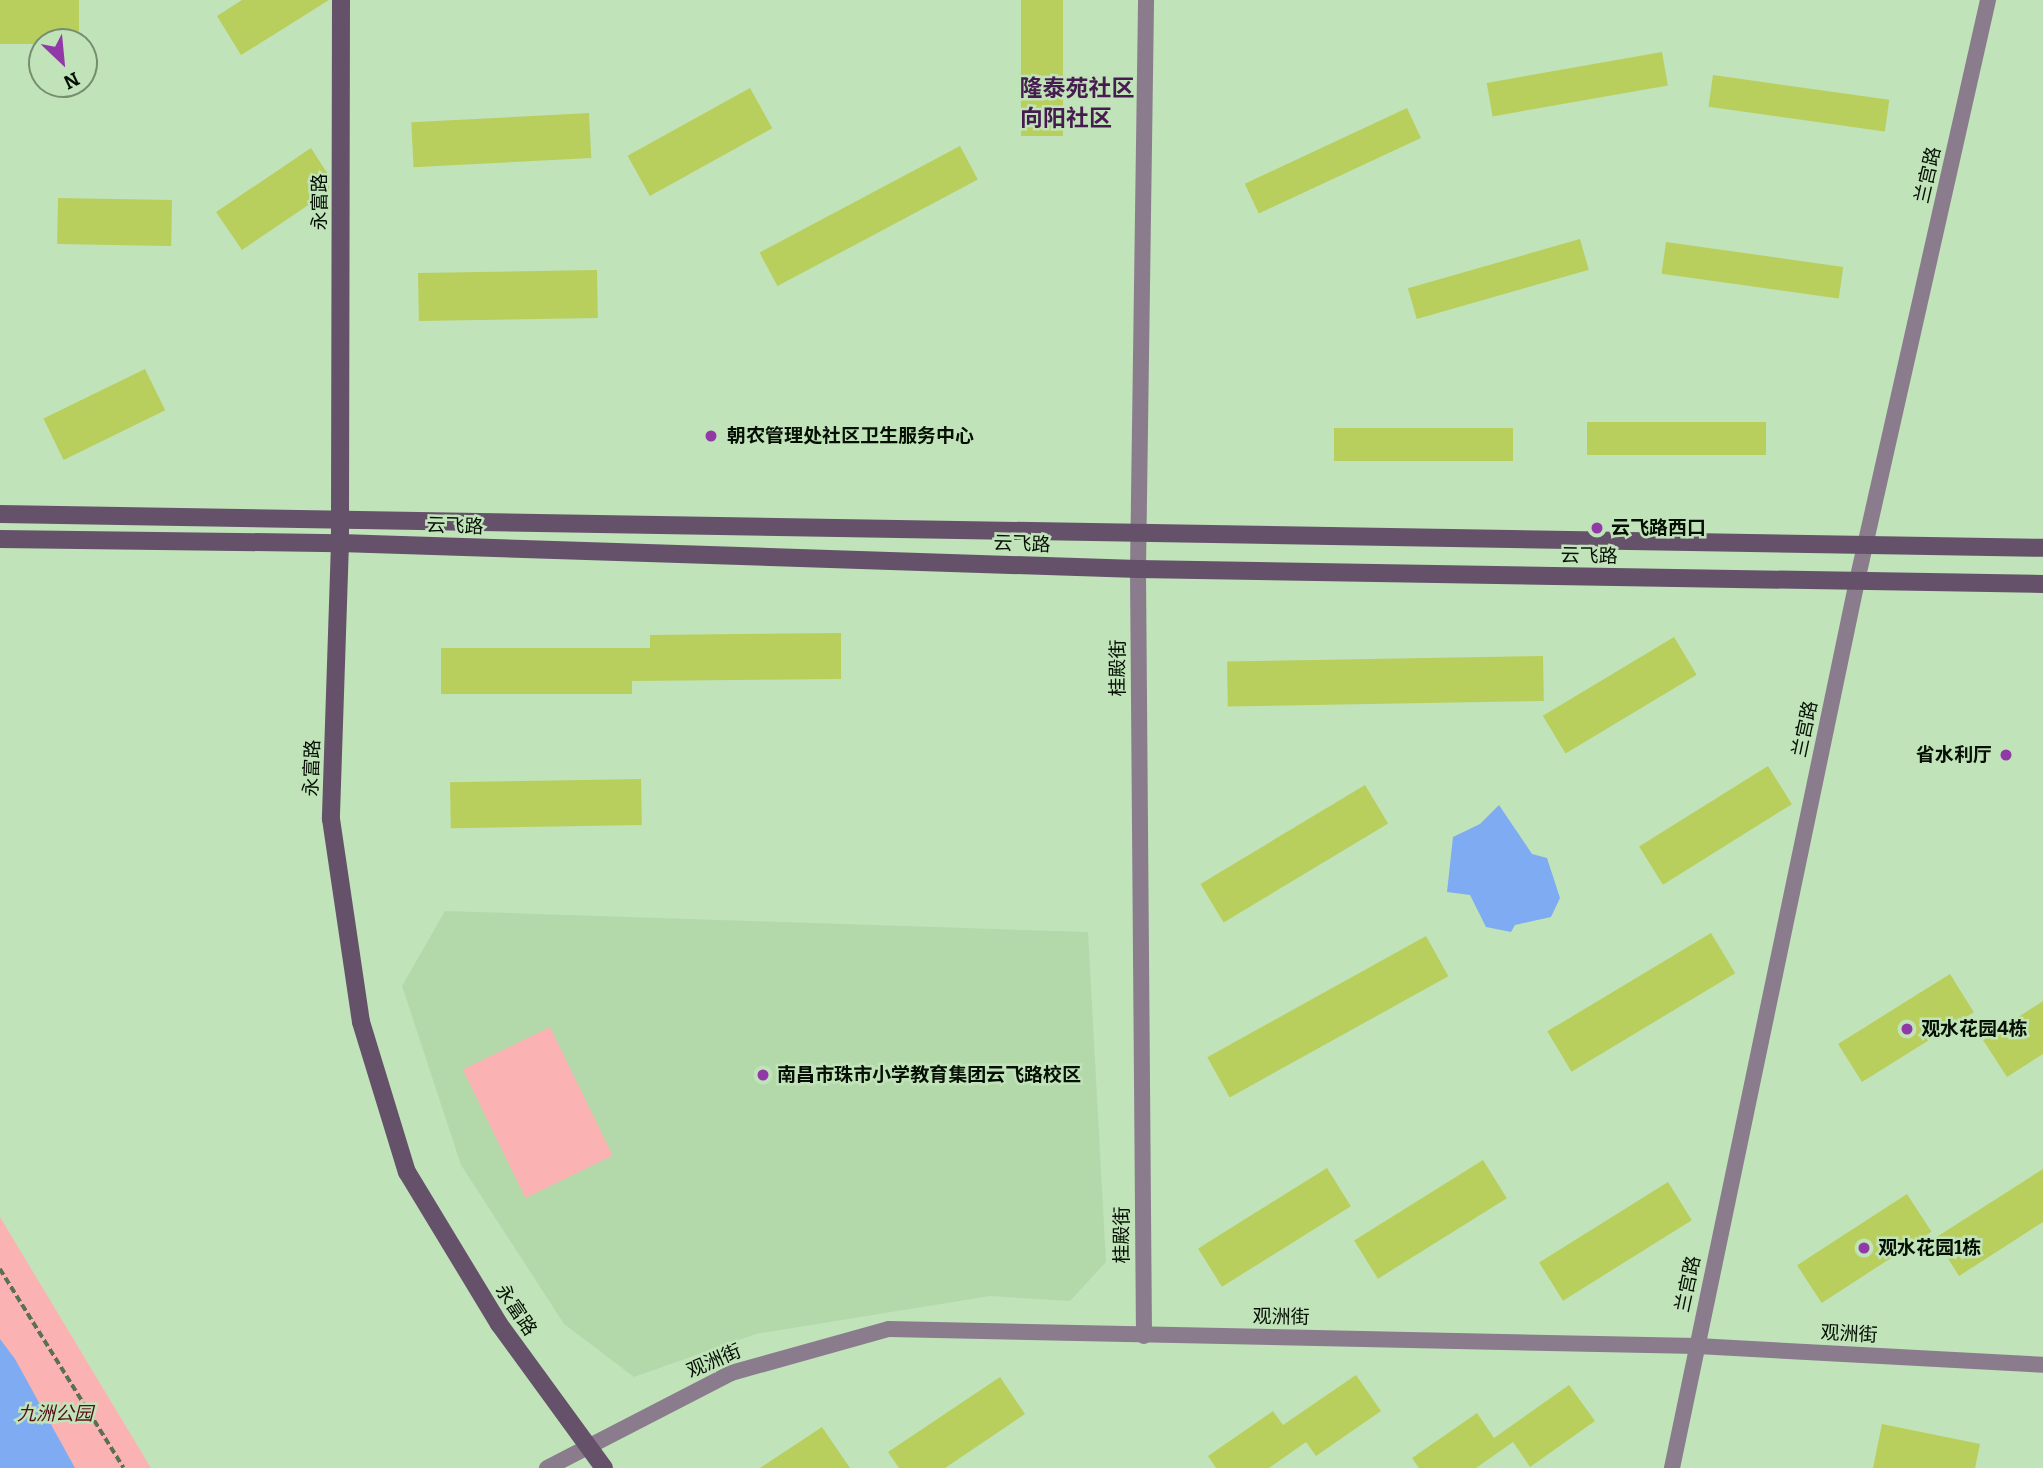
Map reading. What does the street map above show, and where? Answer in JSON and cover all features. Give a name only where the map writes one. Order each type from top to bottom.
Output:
[{"type":"main road","name":"永富路","points":[[341,0],[340,543],[331,819],[360,1022],[407,1172],[499,1324],[604,1468]]},
{"type":"main road","name":"云飞路","points":[[0,514],[2043,548]]},
{"type":"main road","name":"云飞路","points":[[0,539],[340,543],[1138,569],[2043,584]]},
{"type":"street","name":"桂殿街","points":[[1144,1336],[1138,569],[1146,0]]},
{"type":"street","name":"兰宫路","points":[[1672,1468],[1857,581],[1988,0]]},
{"type":"street","name":"观洲街","points":[[547,1468],[731,1373],[889,1329],[1697,1346],[2043,1365]]},
{"type":"path","points":[[0,1269],[124,1468]]},
{"type":"shaded area","name":"南昌市珠市小学教育集团云飞路校区","points":[[445,911],[1088,932],[1106,1262],[1070,1301],[990,1296],[756,1334],[634,1377],[564,1324],[461,1165],[402,986]]},
{"type":"green space","points":[[550,1027],[613,1156],[526,1198],[463,1070]]},
{"type":"green space","name":"九洲公园","points":[[0,1217],[151,1468],[0,1468]]},
{"type":"water","points":[[1499,805],[1532,854],[1547,858],[1560,898],[1551,917],[1515,925],[1511,932],[1486,927],[1470,895],[1447,892],[1453,837],[1480,824]]},
{"type":"water","points":[[0,1339],[15,1359],[75,1468],[0,1468]]},
{"type":"building","points":[[0,0],[79,0],[79,28],[28,28],[28,44],[0,44]]},
{"type":"building","points":[[242,0],[329,0],[241,55],[217,16]]},
{"type":"building","points":[[1021,0],[1063,0],[1063,136],[1021,136]]},
{"type":"building","points":[[1662,52],[1668,85],[1493,116],[1487,83]]},
{"type":"building","points":[[1713,75],[1889,100],[1885,131],[1709,107]]},
{"type":"building","points":[[750,88],[772,128],[650,196],[628,156]]},
{"type":"building","points":[[1407,108],[1421,138],[1259,214],[1245,184]]},
{"type":"building","points":[[589,113],[591,158],[414,167],[411,122]]},
{"type":"building","points":[[960,146],[978,180],[777,286],[760,253]]},
{"type":"building","points":[[311,148],[329,176],[329,191],[242,250],[216,212]]},
{"type":"building","points":[[58,198],[172,200],[171,246],[57,244]]},
{"type":"building","points":[[1580,239],[1589,270],[1417,319],[1408,288]]},
{"type":"building","points":[[1666,242],[1843,267],[1839,299],[1662,274]]},
{"type":"building","points":[[597,270],[598,318],[419,321],[418,273]]},
{"type":"building","points":[[145,369],[165,410],[64,460],[43,419]]},
{"type":"building","points":[[1587,422],[1766,422],[1766,455],[1587,455]]},
{"type":"building","points":[[1334,428],[1513,428],[1513,461],[1334,461]]},
{"type":"building","points":[[841,633],[841,679],[632,681],[632,694],[441,694],[441,648],[650,648],[650,635]]},
{"type":"building","points":[[1674,637],[1697,675],[1566,754],[1543,716]]},
{"type":"building","points":[[1543,656],[1544,701],[1228,707],[1227,662]]},
{"type":"building","points":[[1768,766],[1792,804],[1663,885],[1639,847]]},
{"type":"building","points":[[641,779],[642,825],[451,828],[450,782]]},
{"type":"building","points":[[1365,785],[1388,824],[1224,922],[1200,884]]},
{"type":"building","points":[[1711,933],[1735,973],[1571,1072],[1547,1031]]},
{"type":"building","points":[[1426,936],[1448,976],[1230,1097],[1207,1057]]},
{"type":"building","name":"观水花园4栋","points":[[1950,974],[1974,1012],[1862,1082],[1838,1044]]},
{"type":"building","points":[[2043,1001],[2043,1054],[2007,1077],[1983,1040]]},
{"type":"building","points":[[1483,1160],[1507,1198],[1378,1279],[1354,1241]]},
{"type":"building","points":[[1327,1168],[1351,1206],[1222,1287],[1198,1249]]},
{"type":"building","points":[[2043,1169],[2043,1222],[1959,1276],[1935,1238]]},
{"type":"building","points":[[1668,1182],[1692,1220],[1563,1301],[1539,1263]]},
{"type":"building","name":"观水花园1栋","points":[[1907,1194],[1932,1232],[1822,1303],[1797,1265]]},
{"type":"building","points":[[1356,1375],[1381,1411],[1316,1456],[1306,1442],[1269,1468],[1216,1468],[1208,1456],[1273,1411],[1283,1425]]},
{"type":"building","points":[[1000,1377],[1025,1414],[945,1468],[899,1468],[888,1452]]},
{"type":"building","points":[[1569,1385],[1595,1421],[1530,1467],[1513,1442],[1476,1468],[1419,1468],[1412,1458],[1477,1413],[1494,1438]]},
{"type":"building","points":[[1882,1424],[1980,1444],[1975,1468],[1873,1468]]},
{"type":"building","points":[[822,1427],[850,1468],[760,1468]]},
{"type":"place","name":"朝农管理处社区卫生服务中心","points":[[711,436]]},
{"type":"place","name":"云飞路西口","points":[[1597,528]]},
{"type":"place","name":"省水利厅","points":[[2006,755]]},
{"type":"place","name":"观水花园4栋","points":[[1907,1029]]},
{"type":"place","name":"南昌市珠市小学教育集团云飞路校区","points":[[763,1075]]},
{"type":"place","name":"观水花园1栋","points":[[1864,1248]]},
{"type":"district","name":"隆泰苑社区","points":[[1077,88]]},
{"type":"district","name":"向阳社区","points":[[1066,118]]}]
